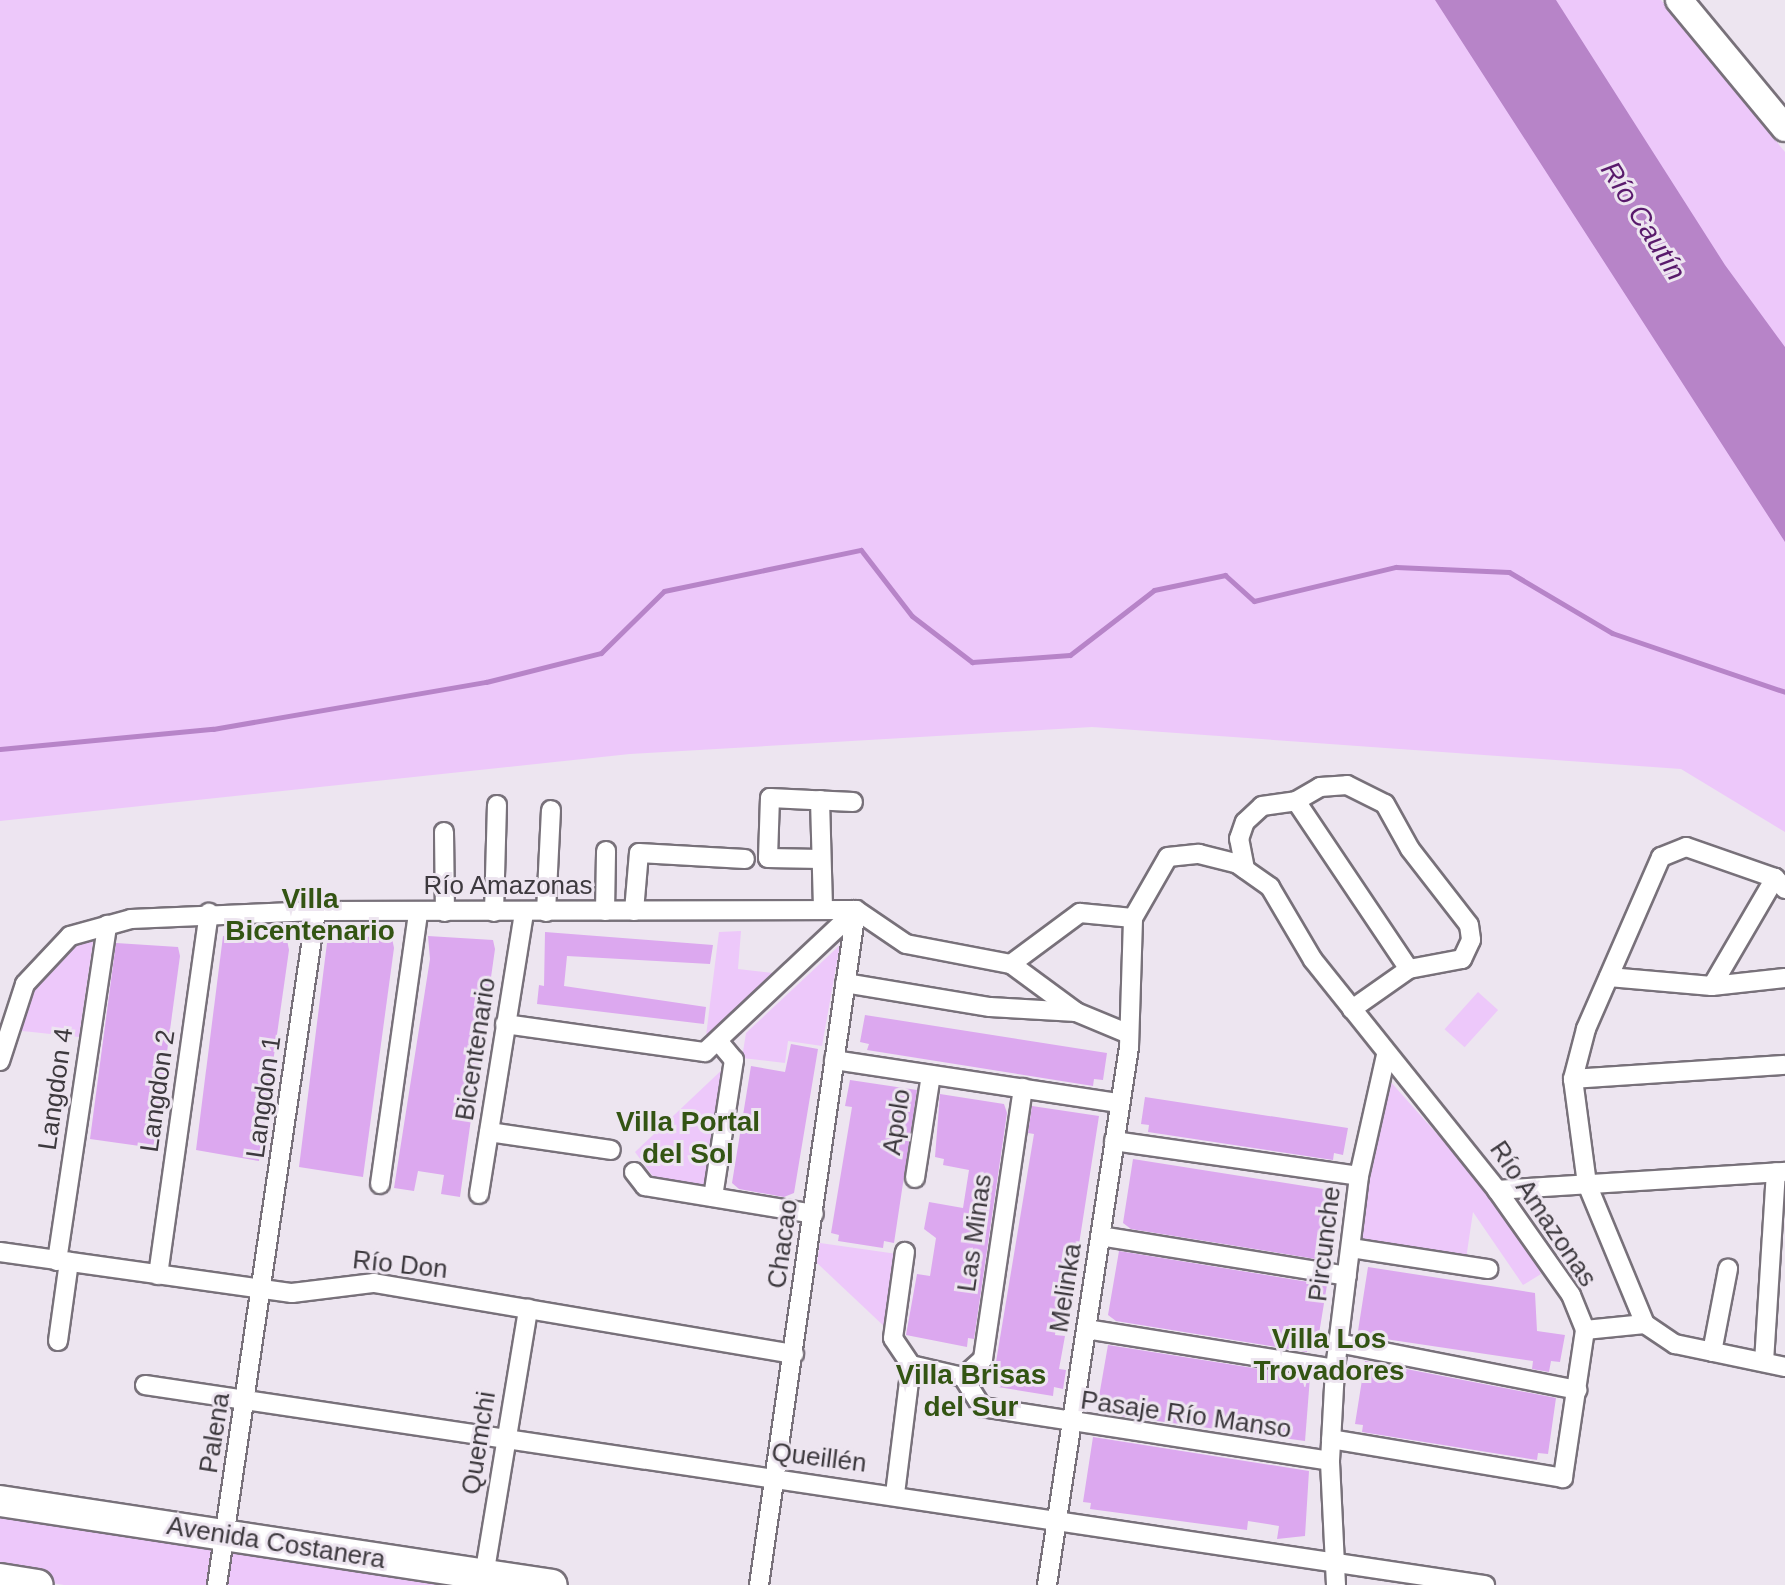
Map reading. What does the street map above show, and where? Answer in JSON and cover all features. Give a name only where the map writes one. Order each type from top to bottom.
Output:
[{"type":"main road","points":[[1679,0],[1785,128]]},
{"type":"main road","name":"Avenida Costanera","points":[[0,1501],[483,1580],[552,1585]]},
{"type":"main road","points":[[0,1579],[38,1585]]},
{"type":"street","points":[[1011,964],[1080,913],[1133,918],[1168,857],[1199,854],[1245,869],[1239,839],[1245,822],[1262,806],[1296,801],[1320,787],[1347,785],[1370,793],[1385,804],[1410,849],[1469,925],[1471,940],[1462,959],[1409,969],[1352,1009]]},
{"type":"street","points":[[821,859],[768,858],[770,798],[853,802]]},
{"type":"street","points":[[820,800],[823,910]]},
{"type":"street","points":[[1296,801],[1409,969]]},
{"type":"street","points":[[494,912],[497,805]]},
{"type":"street","points":[[546,912],[551,810]]},
{"type":"street","points":[[444,832],[445,912]]},
{"type":"street","points":[[1712,986],[1780,883],[1686,847],[1661,857],[1609,977],[1573,1079],[1587,1184],[1645,1324],[1675,1344],[1785,1367]]},
{"type":"street","points":[[605,911],[606,851]]},
{"type":"street","points":[[634,911],[639,853],[745,859]]},
{"type":"street","name":"Río Amazonas","points":[[1245,869],[1270,887],[1313,960],[1386,1055],[1453,1128],[1571,1295],[1585,1330],[1563,1478],[1331,1439]]},
{"type":"street","points":[[505,1024],[705,1052],[856,910],[906,944],[1011,964],[1076,1012],[1129,1040]]},
{"type":"street","name":"Río Amazonas","points":[[0,1061],[25,984],[41,959],[70,936],[107,925],[209,913],[856,910]]},
{"type":"street","name":"Chacao","points":[[759,1585],[856,910]]},
{"type":"street","name":"Langdon 1","points":[[264,1290],[316,911]]},
{"type":"street","points":[[380,1184],[418,912]]},
{"type":"street","name":"Bicentenario","points":[[479,1194],[524,912]]},
{"type":"street","name":"Langdon 2","points":[[158,1275],[209,913]]},
{"type":"street","name":"Melinka","points":[[1047,1585],[1129,1040],[1133,918]]},
{"type":"street","name":"Langdon 4","points":[[58,1341],[63,1261],[107,925]]},
{"type":"street","points":[[1609,977],[1712,986],[1785,978]]},
{"type":"street","points":[[845,983],[990,1007],[1076,1012]]},
{"type":"street","points":[[713,1197],[734,1060],[719,1042]]},
{"type":"street","name":"Pircunche","points":[[1336,1585],[1339,1564],[1330,1461],[1335,1369],[1359,1176],[1386,1055]]},
{"type":"street","points":[[834,1060],[1120,1103]]},
{"type":"street","points":[[1573,1079],[1785,1065]]},
{"type":"street","name":"Apolo","points":[[915,1178],[931,1075]]},
{"type":"street","name":"Las Minas","points":[[963,1377],[983,1359],[1023,1088]]},
{"type":"street","points":[[489,1132],[611,1150]]},
{"type":"street","points":[[1114,1141],[1359,1176]]},
{"type":"street","points":[[634,1172],[645,1186],[814,1214]]},
{"type":"street","points":[[1497,1190],[1780,1172],[1764,1362]]},
{"type":"street","points":[[1100,1236],[1347,1276]]},
{"type":"street","points":[[1351,1248],[1488,1269]]},
{"type":"street","name":"Río Don","points":[[0,1252],[264,1290],[309,1292],[374,1283],[794,1354]]},
{"type":"street","points":[[895,1494],[911,1365],[893,1338],[905,1252]]},
{"type":"street","points":[[1712,1352],[1728,1269]]},
{"type":"street","name":"Palena","points":[[217,1585],[264,1290]]},
{"type":"street","name":"Quemchi","points":[[483,1580],[528,1309]]},
{"type":"street","points":[[1585,1330],[1645,1324]]},
{"type":"street","points":[[1086,1329],[1335,1369]]},
{"type":"street","points":[[1338,1343],[1577,1390]]},
{"type":"street","points":[[911,1365],[963,1377]]},
{"type":"street","name":"Pasaje Río Manso","points":[[963,1377],[982,1407],[1071,1425],[1330,1461]]},
{"type":"street","name":"Queillén","points":[[145,1385],[247,1396],[1485,1585]]},
{"type":"shaded area","points":[[0,0],[1661,0],[1785,152],[1785,832],[1681,769],[1092,727],[630,754],[0,821]]},
{"type":"shaded area","points":[[741,931],[738,969],[773,973],[706,1036],[719,932]]},
{"type":"shaded area","points":[[94,935],[79,1037],[13,1030],[21,1002],[59,953]]},
{"type":"shaded area","points":[[840,945],[822,1046],[788,1041],[785,1063],[742,1058],[746,1033]]},
{"type":"shaded area","points":[[1478,992],[1498,1010],[1465,1047],[1445,1029]]},
{"type":"shaded area","points":[[726,1066],[709,1187],[657,1182],[635,1152]]},
{"type":"shaded area","points":[[1389,1080],[1478,1180],[1497,1190],[1541,1274],[1523,1285],[1473,1212],[1466,1259],[1358,1244],[1384,1084]]},
{"type":"shaded area","points":[[820,1243],[897,1254],[887,1329],[817,1263]]},
{"type":"shaded area","points":[[0,1505],[527,1585],[64,1585],[0,1575]]},
{"type":"water","name":"Río Cautín","points":[[1435,0],[1556,0],[1725,265],[1785,347],[1785,542]]},
{"type":"building","points":[[545,932],[713,945],[710,964],[567,956],[564,986],[706,1007],[704,1024],[537,1004],[539,985],[544,986]]},
{"type":"building","points":[[328,935],[392,938],[394,948],[363,1177],[299,1167]]},
{"type":"building","points":[[223,936],[287,940],[289,950],[259,1161],[196,1150]]},
{"type":"building","points":[[428,936],[493,940],[495,949],[460,1197],[441,1194],[444,1175],[418,1171],[414,1191],[394,1188],[430,959]]},
{"type":"building","points":[[116,943],[178,947],[180,956],[154,1148],[90,1139]]},
{"type":"building","points":[[865,1015],[1107,1053],[1103,1080],[1094,1079],[1093,1086],[867,1050],[869,1044],[860,1042]]},
{"type":"building","points":[[791,1044],[818,1049],[794,1193],[784,1197],[739,1189],[732,1183],[751,1066],[785,1072]]},
{"type":"building","points":[[850,1080],[917,1090],[894,1243],[884,1241],[883,1248],[838,1241],[839,1235],[831,1233],[852,1107],[845,1106]]},
{"type":"building","points":[[940,1094],[1004,1104],[1007,1113],[974,1339],[968,1338],[967,1347],[906,1335],[917,1274],[930,1276],[936,1238],[924,1229],[929,1202],[963,1208],[969,1170],[943,1165],[944,1159],[935,1157]]},
{"type":"building","points":[[1145,1097],[1348,1128],[1343,1155],[1334,1153],[1333,1160],[1148,1132],[1149,1125],[1141,1124]]},
{"type":"building","points":[[1032,1106],[1099,1116],[1068,1315],[1058,1313],[1055,1335],[1065,1336],[1059,1369],[1066,1370],[1063,1389],[1054,1387],[1053,1396],[992,1386],[1034,1134],[1028,1133]]},
{"type":"building","points":[[1133,1159],[1336,1191],[1326,1254],[1317,1253],[1316,1259],[1131,1229],[1123,1223]]},
{"type":"building","points":[[1119,1251],[1327,1285],[1317,1346],[1308,1345],[1307,1352],[1116,1321],[1108,1315]]},
{"type":"building","points":[[1368,1267],[1535,1293],[1537,1331],[1565,1335],[1560,1362],[1551,1361],[1549,1372],[1532,1369],[1533,1361],[1365,1336],[1358,1331]]},
{"type":"building","points":[[1108,1345],[1310,1377],[1305,1441],[1105,1414],[1097,1408]]},
{"type":"building","points":[[1365,1361],[1556,1398],[1548,1454],[1538,1453],[1537,1460],[1362,1432],[1363,1425],[1355,1424]]},
{"type":"building","points":[[1093,1437],[1309,1471],[1305,1536],[1277,1539],[1279,1526],[1248,1521],[1247,1530],[1090,1509],[1091,1503],[1083,1502]]},
{"type":"waterway","points":[[0,749],[213,729],[486,682],[601,653],[664,591],[861,550],[912,616],[972,662],[1070,655],[1154,590],[1225,575],[1254,601],[1396,567],[1509,572],[1612,633],[1785,692]]},
{"type":"district","name":"Villa Bicentenario","points":[[310,915]]},
{"type":"district","name":"Villa Portal del Sol","points":[[688,1138]]},
{"type":"district","name":"Villa Los Trovadores","points":[[1329,1355]]},
{"type":"district","name":"Villa Brisas del Sur","points":[[971,1391]]}]
